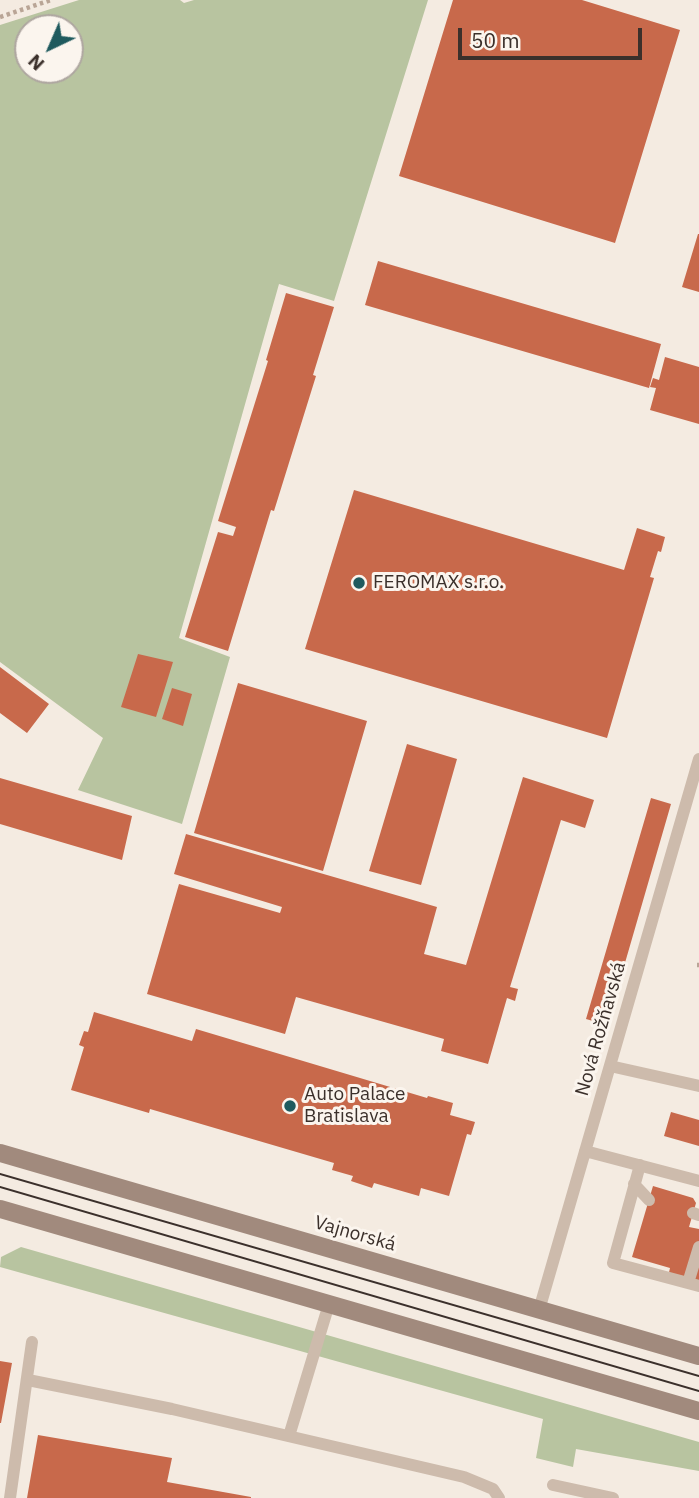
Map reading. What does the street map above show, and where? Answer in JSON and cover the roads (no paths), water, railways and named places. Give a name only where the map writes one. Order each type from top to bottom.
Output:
[{"type":"main road","name":"Vajnorská","points":[[0,1153],[699,1356]]},
{"type":"main road","points":[[0,1209],[699,1411]]},
{"type":"lane","name":"Nová Rožňavská","points":[[539,1310],[699,760]]},
{"type":"lane","points":[[610,1066],[699,1086]]},
{"type":"lane","points":[[585,1151],[699,1181]]},
{"type":"lane","points":[[640,1165],[613,1263],[694,1284],[699,1247]]},
{"type":"lane","points":[[635,1184],[649,1200]]},
{"type":"lane","points":[[289,1436],[329,1304]]},
{"type":"lane","points":[[10,1498],[32,1342]]},
{"type":"lane","points":[[28,1380],[172,1409],[464,1477],[493,1489],[499,1498]]},
{"type":"lane","points":[[553,1485],[613,1498]]},
{"type":"tram line","points":[[0,1174],[699,1376]]},
{"type":"tram line","points":[[0,1187],[699,1391]]},
{"type":"place","name":"FEROMAX s.r.o.","points":[[359,583]]},
{"type":"place","name":"Auto Palace Bratislava","points":[[290,1106]]}]
